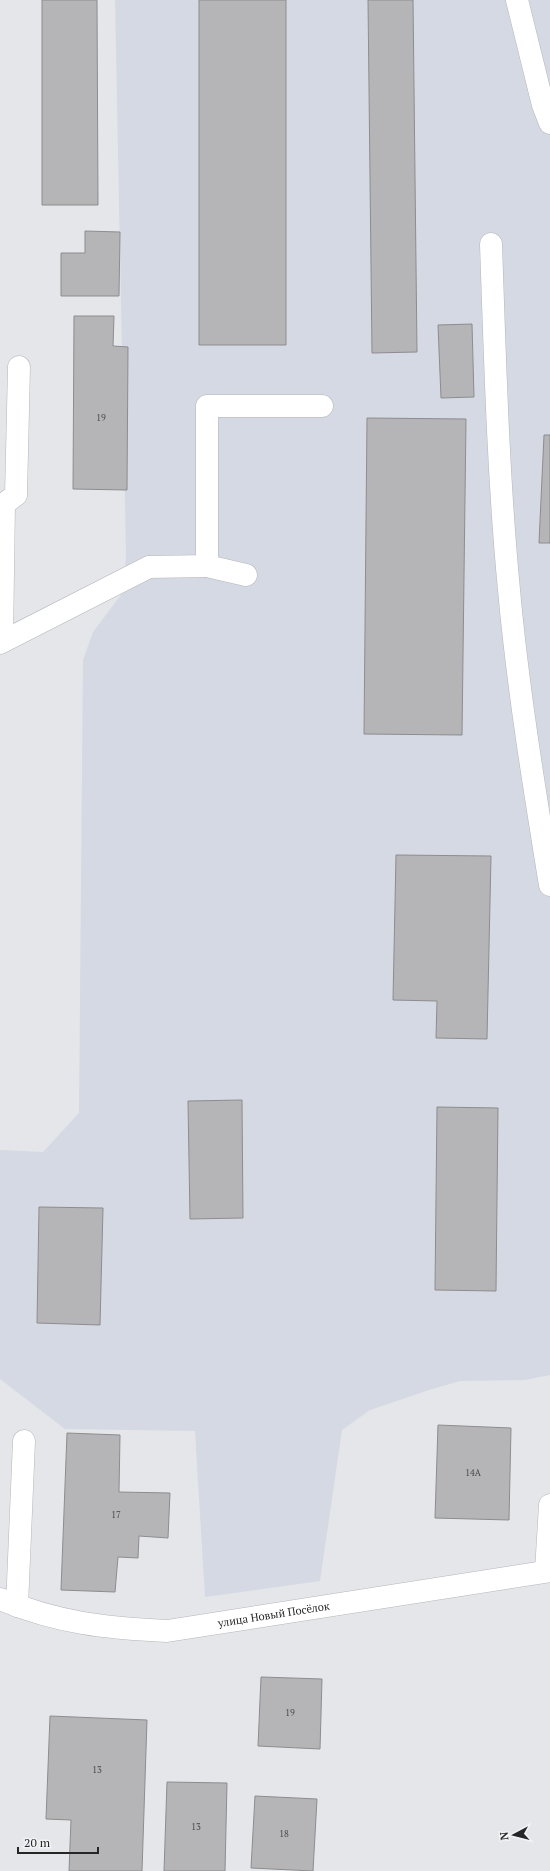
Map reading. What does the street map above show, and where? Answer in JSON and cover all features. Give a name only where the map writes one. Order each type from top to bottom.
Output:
[{"type":"street","points":[[517,0],[543,105],[550,123]]},
{"type":"street","points":[[491,244],[500,455],[508,589],[522,715],[550,885]]},
{"type":"street","points":[[19,367],[16,495],[4,504],[1,642],[149,567],[207,566],[246,575]]},
{"type":"street","points":[[207,566],[207,406],[322,406]]},
{"type":"street","points":[[8,1603],[24,1441]]},
{"type":"street","points":[[548,1571],[550,1505]]},
{"type":"street","name":"улица Новый Посёлок","points":[[8,1603],[54,1618],[111,1628],[167,1631],[548,1571]]},
{"type":"shaded area","points":[[115,0],[550,0],[550,1375],[525,1380],[460,1381],[370,1410],[342,1430],[320,1581],[205,1597],[195,1431],[65,1429],[0,1379],[0,1150],[43,1152],[79,1113],[83,660],[93,632],[124,591],[126,553]]},
{"type":"building","points":[[42,0],[97,0],[98,205],[42,205]]},
{"type":"building","points":[[199,0],[286,0],[286,345],[199,345]]},
{"type":"building","points":[[368,0],[413,0],[417,352],[372,353]]},
{"type":"building","points":[[85,231],[120,232],[119,296],[61,296],[61,253],[85,253]]},
{"type":"building","points":[[74,316],[114,316],[113,346],[128,347],[127,490],[73,489]]},
{"type":"building","points":[[472,324],[474,397],[441,398],[438,325]]},
{"type":"building","points":[[367,418],[466,419],[462,735],[364,734]]},
{"type":"building","points":[[544,435],[550,435],[550,543],[539,543]]},
{"type":"building","points":[[396,855],[491,856],[487,1039],[436,1038],[437,1001],[393,1000]]},
{"type":"building","points":[[242,1100],[243,1218],[190,1219],[188,1101]]},
{"type":"building","points":[[437,1107],[498,1108],[496,1291],[435,1290]]},
{"type":"building","points":[[39,1207],[103,1208],[100,1325],[37,1323]]},
{"type":"building","points":[[438,1425],[511,1428],[509,1520],[435,1518]]},
{"type":"building","points":[[67,1433],[120,1435],[119,1492],[170,1493],[168,1538],[139,1536],[138,1558],[118,1557],[115,1592],[61,1590]]},
{"type":"building","points":[[261,1677],[322,1679],[320,1749],[258,1746]]},
{"type":"building","points":[[50,1716],[147,1720],[142,1871],[69,1871],[71,1820],[46,1819]]},
{"type":"building","points":[[167,1782],[227,1783],[225,1871],[164,1871]]},
{"type":"building","points":[[255,1796],[317,1799],[313,1871],[251,1868]]}]
